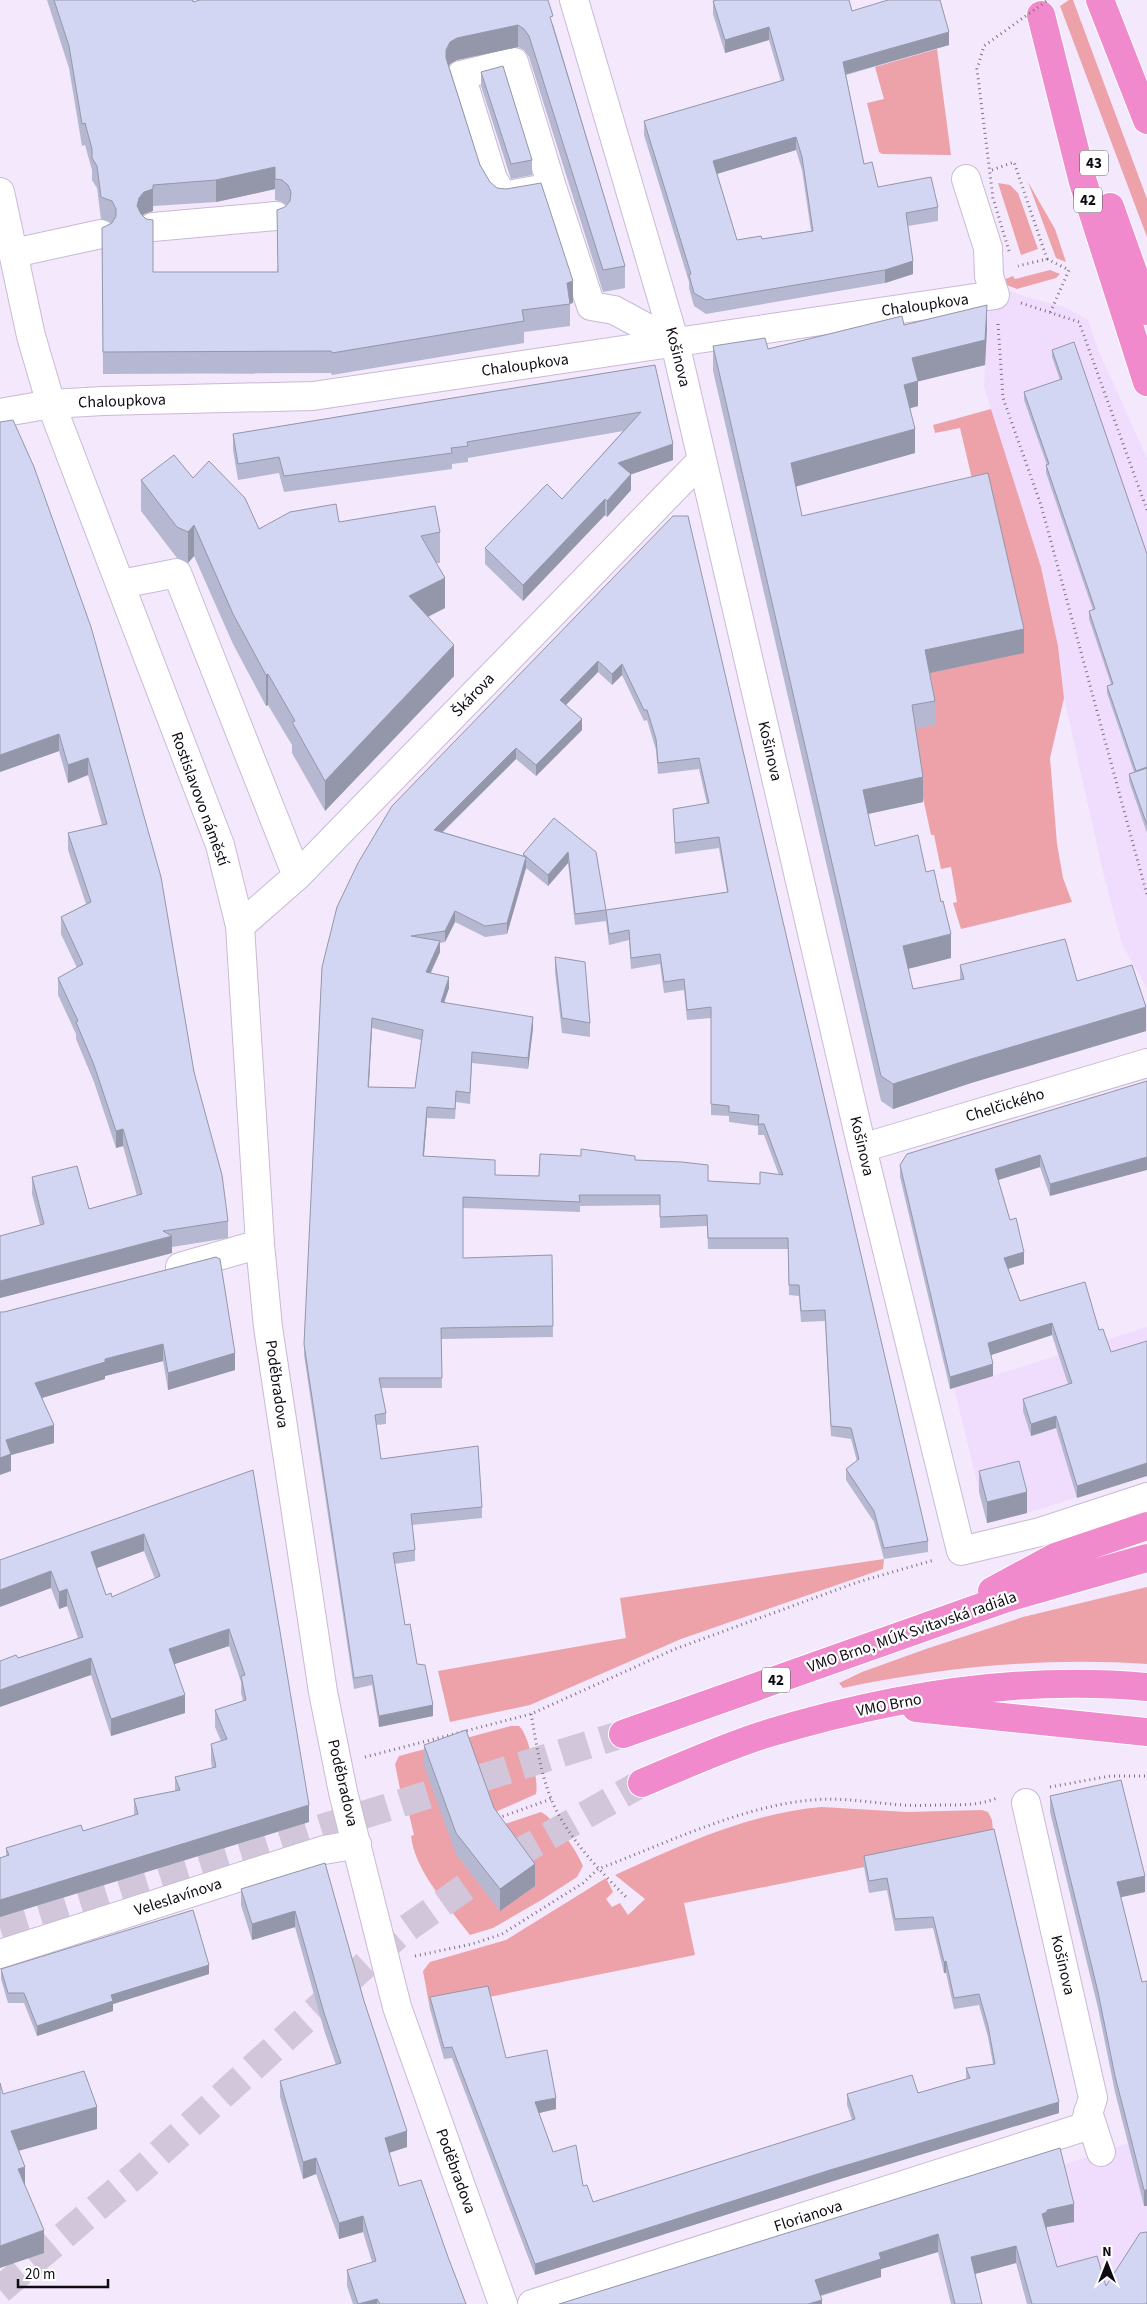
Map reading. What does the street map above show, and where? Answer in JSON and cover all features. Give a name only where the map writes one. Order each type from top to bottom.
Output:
[{"type":"highway","points":[[1100,0],[1147,120]]},
{"type":"highway","name":"43","points":[[1044,7],[1147,311]]},
{"type":"highway","name":"42","points":[[1044,7],[1083,182],[1147,382]]},
{"type":"highway","name":"42","points":[[929,1625],[1055,1557],[1147,1526]]},
{"type":"highway","name":"VMO Brno, MÚK Svitavská radiála","points":[[623,1734],[929,1625],[1013,1597],[1147,1558]]},
{"type":"highway","name":"VMO Brno","points":[[642,1784],[699,1759],[765,1735],[882,1704],[953,1692],[1014,1686],[1116,1684],[1147,1687]]},
{"type":"highway","points":[[882,1704],[1147,1732]]},
{"type":"street","name":"Košinova","points":[[574,0],[675,343],[862,1148],[961,1551]]},
{"type":"street","points":[[552,187],[503,196],[493,179],[461,75],[514,62],[591,306],[614,310],[675,343]]},
{"type":"street","points":[[966,179],[988,248],[989,276],[996,295]]},
{"type":"street","name":"Rostislavovo náměstí","points":[[0,192],[14,253],[11,289],[31,336],[51,404],[220,845],[240,926],[260,1244]]},
{"type":"street","points":[[153,226],[276,216]]},
{"type":"street","points":[[14,253],[102,234]]},
{"type":"street","name":"Chaloupkova","points":[[0,413],[51,404],[313,396],[996,295]]},
{"type":"street","name":"Škárova","points":[[240,926],[297,876],[702,460]]},
{"type":"street","points":[[120,584],[176,573],[297,876]]},
{"type":"street","name":"Chelčického","points":[[862,1148],[1147,1063]]},
{"type":"street","points":[[159,1272],[234,1253],[260,1244]]},
{"type":"street","name":"Poděbradova","points":[[260,1244],[268,1326],[323,1692],[343,1792],[397,2007],[504,2304]]},
{"type":"street","points":[[961,1551],[1040,1532],[1147,1497]]},
{"type":"street","name":"Košinova","points":[[1037,1795],[1093,2098],[1086,2120]]},
{"type":"street","name":"Veleslavínova","points":[[0,1954],[324,1850],[357,1844]]},
{"type":"street","points":[[1086,2120],[1101,2152]]},
{"type":"street","name":"Florianova","points":[[532,2304],[1086,2120]]},
{"type":"path","points":[[1009,251],[993,198],[977,69],[984,46],[1044,7]]},
{"type":"path","points":[[1014,162],[1047,259]]},
{"type":"path","points":[[1014,267],[1047,259],[1069,270],[1050,312]]},
{"type":"path","points":[[1147,510],[1079,322],[996,295],[1003,398],[1041,505],[1147,896]]},
{"type":"path","points":[[366,1764],[365,1756],[530,1714],[675,1649],[858,1582],[961,1551]]},
{"type":"path","points":[[530,1714],[542,1771],[551,1798],[570,1831],[598,1869],[627,1898]]},
{"type":"path","points":[[1037,1795],[1110,1776],[1147,1776]]},
{"type":"path","points":[[385,1962],[472,1944],[502,1934],[582,1882],[598,1869],[698,1831],[783,1804],[841,1799],[904,1805],[960,1805],[987,1803],[999,1796]]},
{"type":"path","points":[[491,1821],[551,1798]]},
{"type":"shaded area","points":[[1069,0],[1073,0],[1147,199],[1147,237],[1060,6]]},
{"type":"shaded area","points":[[937,49],[951,155],[882,154],[879,152],[867,103],[884,99],[875,67]]},
{"type":"shaded area","points":[[1028,182],[1055,229],[1066,262],[1056,258]]},
{"type":"shaded area","points":[[998,183],[1010,185],[1018,193],[1038,249],[1021,255]]},
{"type":"shaded area","points":[[1050,270],[1060,274],[1056,278],[1017,289],[1004,284],[1003,280],[1013,276],[1015,279]]},
{"type":"shaded area","points":[[992,284],[1026,297],[1065,307],[1088,320],[1097,347],[1147,458],[1147,989],[1122,944],[1103,872],[1064,698],[1058,646],[1041,567],[984,387],[986,326]]},
{"type":"shaded area","points":[[991,409],[1041,567],[1058,646],[1064,698],[1050,758],[1057,844],[1063,878],[1072,902],[961,929],[953,903],[957,902],[951,867],[941,869],[934,835],[931,835],[920,784],[912,729],[925,674],[977,500],[960,428],[935,433],[933,425]]},
{"type":"shaded area","points":[[1147,1327],[1147,1475],[1034,1511],[987,1523],[954,1388]]},
{"type":"shaded area","points":[[884,1559],[883,1569],[681,1639],[530,1705],[450,1722],[438,1671],[626,1638],[620,1598]]},
{"type":"shaded area","points":[[1147,1587],[1147,1664],[1070,1662],[994,1665],[918,1674],[843,1688],[839,1683],[862,1672],[926,1649],[1023,1617]]},
{"type":"shaded area","points":[[511,1726],[519,1726],[530,1748],[535,1769],[536,1794],[489,1815],[457,1855],[500,1910],[493,1828],[541,1812],[565,1836],[583,1866],[577,1877],[543,1899],[493,1928],[470,1935],[443,1901],[419,1863],[411,1836],[414,1835],[409,1814],[405,1814],[395,1764],[399,1756]]},
{"type":"shaded area","points":[[822,1807],[907,1812],[982,1810],[988,1812],[992,1820],[994,1841],[684,1903],[695,1955],[430,2009],[423,1971],[430,1962],[506,1940],[606,1878],[613,1892],[606,1899],[612,1907],[620,1903],[628,1915],[645,1899],[615,1875],[690,1842],[742,1823],[795,1810]]},
{"type":"shaded area","points":[[1147,2084],[1147,2304],[1062,2304],[1032,2197],[1060,2166],[1128,2143]]},
{"type":"building","points":[[54,0],[193,0],[193,2],[200,0],[548,0],[553,16],[550,17],[625,266],[603,270],[529,36],[518,25],[457,38],[450,42],[446,50],[446,58],[480,165],[490,182],[497,188],[506,189],[541,183],[573,281],[567,283],[570,304],[522,310],[524,321],[332,353],[331,351],[103,352],[102,228],[112,223],[116,216],[116,209],[112,201],[101,197],[97,166],[92,158],[92,149],[85,123],[82,124],[69,46]],"holes":[[[275,167],[275,179],[282,180],[288,185],[291,192],[290,201],[285,207],[277,210],[278,272],[153,272],[153,220],[146,219],[137,206],[139,198],[144,192],[153,189],[153,185],[216,180]]]},
{"type":"building","points":[[849,0],[852,11],[888,0],[940,0],[949,32],[843,62],[864,164],[872,162],[878,187],[931,177],[938,207],[906,213],[913,261],[885,270],[706,300],[694,293],[689,275],[691,274],[644,121],[784,80],[769,27],[725,40],[713,1]],"holes":[[[796,137],[802,157],[813,231],[762,239],[761,236],[737,240],[713,161]]]},
{"type":"building","points":[[503,66],[532,160],[511,164],[481,72]]},
{"type":"building","points":[[987,305],[985,340],[912,358],[918,381],[904,385],[915,429],[791,463],[802,516],[988,473],[1024,629],[925,650],[935,701],[912,705],[923,777],[863,790],[875,846],[918,835],[926,872],[934,870],[941,902],[943,901],[951,934],[903,946],[913,989],[964,979],[960,965],[1065,939],[1077,981],[1132,965],[1146,1007],[893,1084],[881,1076],[713,346],[765,338],[768,349],[902,316],[904,325]]},
{"type":"building","points":[[1074,342],[1147,554],[1147,767],[1136,771],[1107,686],[1113,684],[1089,611],[1095,609],[1046,465],[1049,464],[1024,392],[1062,379],[1052,350]]},
{"type":"building","points":[[655,365],[673,444],[618,463],[631,474],[607,501],[605,499],[523,585],[485,548],[547,484],[562,499],[641,412],[467,442],[468,446],[451,448],[452,453],[284,476],[279,457],[238,464],[233,434]]},
{"type":"building","points":[[13,420],[34,467],[91,627],[161,877],[194,1072],[222,1175],[228,1221],[163,1231],[172,1236],[0,1281],[0,1236],[44,1224],[32,1177],[77,1166],[89,1209],[142,1194],[123,1129],[116,1131],[94,1065],[76,1022],[78,1021],[58,978],[83,964],[61,917],[91,902],[68,833],[107,824],[88,758],[68,765],[59,734],[0,755],[0,422]]},
{"type":"building","points":[[174,455],[193,478],[209,461],[245,498],[259,529],[290,512],[336,504],[339,522],[435,506],[440,532],[421,536],[445,578],[409,596],[454,645],[325,781],[292,722],[295,721],[268,674],[266,675],[233,614],[194,525],[188,532],[177,527],[141,480]]},
{"type":"building","points":[[673,516],[688,516],[928,1541],[884,1548],[874,1511],[846,1469],[859,1459],[851,1428],[831,1426],[825,1310],[801,1311],[799,1285],[789,1285],[788,1238],[708,1238],[707,1215],[660,1217],[660,1195],[579,1195],[580,1202],[463,1197],[463,1258],[552,1255],[553,1326],[441,1328],[442,1378],[379,1378],[386,1413],[375,1415],[381,1459],[478,1446],[482,1507],[411,1514],[415,1550],[393,1553],[405,1625],[410,1624],[417,1664],[425,1665],[433,1705],[379,1716],[372,1675],[354,1678],[304,1344],[322,967],[337,907],[358,863],[392,806]],"holes":[[[598,661],[612,674],[622,664],[644,710],[647,710],[656,739],[658,763],[699,758],[709,803],[673,809],[675,843],[719,837],[728,892],[606,910],[609,934],[629,930],[631,958],[660,954],[664,982],[684,979],[687,1010],[711,1007],[711,1104],[729,1106],[729,1112],[759,1115],[758,1124],[764,1124],[783,1175],[760,1172],[760,1184],[708,1181],[708,1165],[635,1160],[635,1156],[581,1149],[581,1156],[540,1154],[539,1176],[495,1175],[495,1160],[423,1156],[427,1107],[455,1109],[456,1091],[470,1093],[472,1052],[528,1058],[533,1017],[441,1002],[449,977],[426,972],[440,941],[411,936],[445,931],[455,911],[485,926],[507,923],[526,857],[434,830],[516,748],[536,765],[582,719],[560,700]],[[372,1018],[423,1030],[415,1088],[368,1087]]]},
{"type":"building","points":[[1147,768],[1147,825],[1129,774]]},
{"type":"building","points":[[554,818],[596,852],[606,910],[575,914],[568,852],[548,875],[523,854]]},
{"type":"building","points":[[555,957],[585,962],[590,1023],[562,1018]]},
{"type":"building","points":[[1147,1081],[1147,1157],[1050,1184],[1040,1155],[995,1169],[1010,1220],[1016,1218],[1024,1252],[1004,1258],[1020,1301],[1085,1282],[1099,1330],[1103,1329],[1111,1352],[1147,1341],[1147,1463],[1077,1486],[1056,1416],[1031,1424],[1023,1399],[1072,1383],[1052,1323],[988,1343],[993,1364],[950,1377],[900,1165],[907,1154]]},
{"type":"building","points":[[216,1257],[220,1259],[235,1353],[168,1373],[163,1344],[105,1359],[105,1362],[35,1383],[54,1425],[6,1440],[11,1454],[0,1458],[0,1312]]},
{"type":"building","points":[[1019,1461],[1027,1492],[987,1502],[979,1471]]},
{"type":"building","points":[[253,1470],[309,1805],[0,1900],[0,1858],[9,1855],[6,1848],[81,1825],[83,1831],[138,1814],[134,1799],[180,1790],[175,1777],[216,1767],[211,1744],[227,1739],[215,1710],[246,1700],[241,1676],[245,1675],[229,1629],[169,1649],[185,1695],[111,1719],[91,1658],[0,1690],[0,1661],[16,1655],[18,1658],[83,1637],[67,1589],[59,1592],[51,1571],[0,1590],[0,1560]],"holes":[[[144,1534],[160,1576],[112,1597],[111,1593],[106,1595],[91,1552]]]},
{"type":"building","points":[[466,1730],[494,1808],[535,1864],[500,1889],[456,1833],[424,1745]]},
{"type":"building","points":[[1121,1780],[1145,1876],[1117,1882],[1142,1982],[1147,1981],[1147,2190],[1144,2190],[1115,2076],[1098,1992],[1050,1796]]},
{"type":"building","points":[[994,1829],[1059,2102],[830,2170],[535,2264],[452,2047],[444,2048],[430,1997],[488,1986],[506,2058],[547,2050],[556,2098],[535,2102],[553,2152],[576,2145],[583,2186],[587,2185],[593,2202],[855,2119],[847,2094],[912,2075],[918,2093],[970,2078],[966,2068],[995,2064],[988,2026],[979,1994],[954,1998],[946,1961],[944,1962],[933,1917],[895,1919],[887,1878],[869,1881],[864,1856]]},
{"type":"building","points":[[325,1863],[364,2001],[407,2131],[385,2138],[399,2186],[421,2180],[466,2304],[380,2304],[377,2299],[358,2304],[347,2270],[376,2261],[363,2216],[339,2223],[316,2158],[303,2162],[280,2081],[341,2063],[324,2013],[295,1911],[252,1924],[241,1889]]},
{"type":"building","points":[[193,1910],[209,1965],[111,1995],[113,2001],[37,2026],[24,1993],[8,1993],[1,1969]]},
{"type":"building","points":[[84,2071],[97,2107],[11,2131],[25,2167],[18,2169],[44,2230],[0,2246],[0,2083],[3,2094]]},
{"type":"building","points":[[1060,2148],[1074,2204],[1047,2210],[1047,2212],[1042,2214],[1057,2267],[1097,2256],[1106,2286],[1140,2233],[1147,2232],[1147,2304],[1032,2304],[1016,2246],[971,2257],[982,2304],[955,2304],[938,2234],[879,2253],[881,2259],[815,2280],[822,2300],[808,2304],[559,2304]]},
{"type":"tunnel","points":[[0,1928],[623,1734]]},
{"type":"tunnel","points":[[0,2290],[141,2170],[399,1934],[477,1879],[527,1848],[642,1783]]}]
